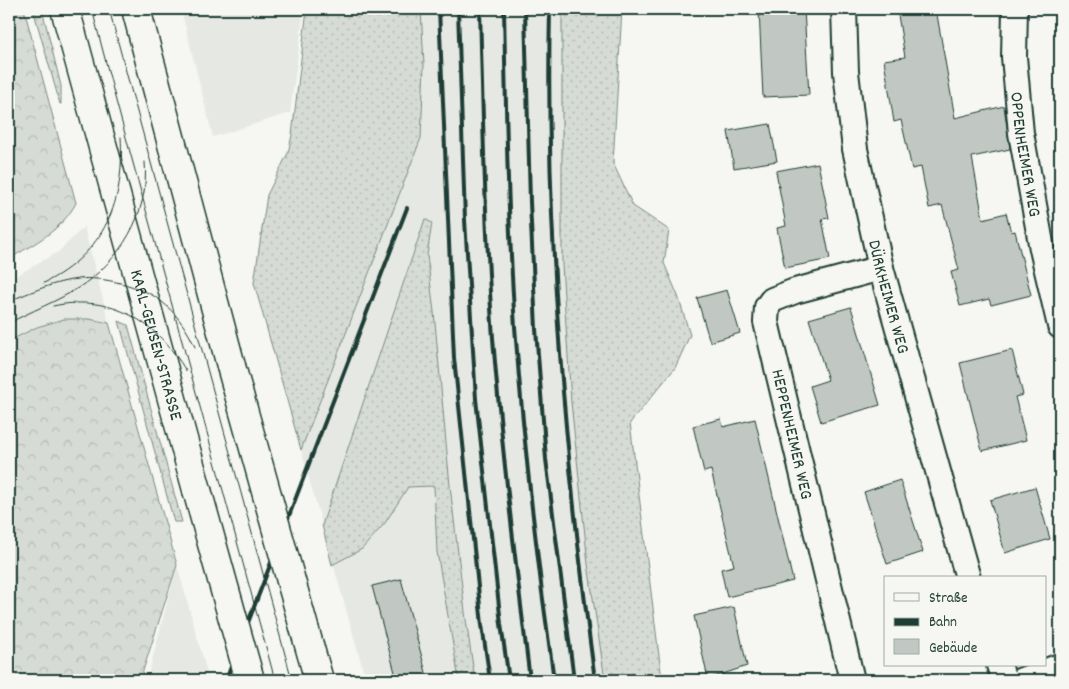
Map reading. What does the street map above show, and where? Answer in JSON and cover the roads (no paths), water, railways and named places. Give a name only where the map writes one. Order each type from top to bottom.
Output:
[{"type":"main road","name":"KARL-GEUSEN-STRASSE","points":[[65,9],[250,680]]},
{"type":"main road","points":[[136,9],[319,680]]},
{"type":"street","name":"DÜRKHEIMER WEG","points":[[844,9],[846,72],[855,149],[881,268],[967,576]]},
{"type":"street","name":"OPPENHEIMER WEG","points":[[1015,9],[1014,57],[1021,133],[1042,250],[1060,326]]},
{"type":"street","name":"HEPPENHEIMER WEG","points":[[852,680],[766,322],[767,307],[772,300],[795,290],[881,268]]},
{"type":"street","points":[[999,666],[1004,680]]},
{"type":"street","points":[[1022,680],[1060,666]]},
{"type":"tram line","points":[[92,9],[275,680]]},
{"type":"tram line","points":[[109,9],[292,680]]},
{"type":"tram line","points":[[44,283],[65,270],[82,256],[107,223],[119,183],[121,137]]},
{"type":"tram line","points":[[9,323],[78,288],[93,277],[119,250],[137,218],[143,200],[145,162]]},
{"type":"tram line","points":[[9,301],[69,280],[87,278],[121,283],[144,291],[161,301],[181,322],[195,347]]},
{"type":"tram line","points":[[53,306],[74,303],[95,304],[131,315],[147,325],[161,338],[186,371]]},
{"type":"railway","points":[[439,9],[454,358],[482,625],[490,680]]},
{"type":"railway","points":[[458,9],[465,220],[476,399],[509,680]]},
{"type":"railway","points":[[480,9],[486,214],[493,338],[505,466],[530,680]]},
{"type":"railway","points":[[504,9],[509,208],[515,327],[532,504],[554,680]]},
{"type":"railway","points":[[525,9],[530,202],[536,329],[546,459],[574,680]]},
{"type":"railway","points":[[550,9],[551,177],[559,345],[584,597],[595,680]]},
{"type":"railway","points":[[226,680],[407,208]]}]
